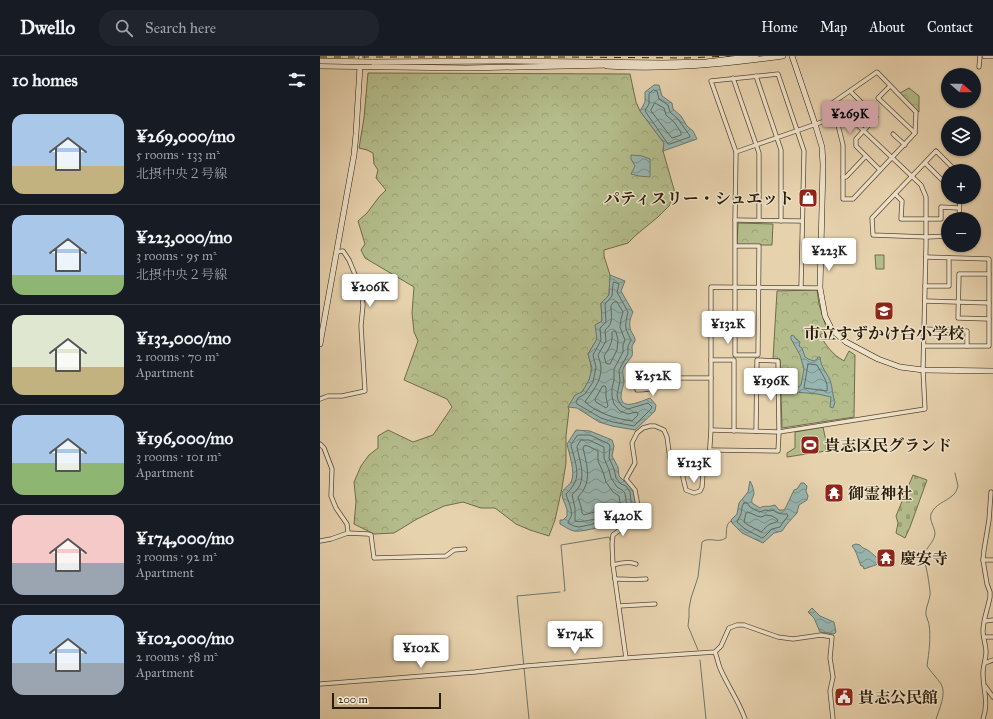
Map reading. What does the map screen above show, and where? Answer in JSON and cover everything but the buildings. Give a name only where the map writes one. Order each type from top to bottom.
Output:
[{"type":"main road","points":[[320,344],[354,155],[362,56]]},
{"type":"main road","points":[[320,61],[706,62],[756,56]]},
{"type":"main road","points":[[320,66],[468,68],[696,66],[783,56]]},
{"type":"main road","points":[[792,56],[822,147],[823,165],[820,288],[825,316],[832,330],[846,342],[878,359],[900,367],[924,370],[993,371]]},
{"type":"main road","points":[[985,56],[993,56]]},
{"type":"main road","points":[[600,66],[651,62]]},
{"type":"street","points":[[979,66],[980,56]]},
{"type":"street","points":[[877,72],[890,86],[916,112],[915,133],[853,199],[843,199],[843,145],[831,104],[877,72]]},
{"type":"street","points":[[735,246],[759,246],[758,355],[735,355],[735,246],[735,220],[736,152],[711,81],[778,74],[804,151],[801,288]]},
{"type":"street","points":[[756,76],[781,150],[781,221]]},
{"type":"street","points":[[733,78],[760,154],[759,220]]},
{"type":"street","points":[[890,86],[878,98],[915,133]]},
{"type":"street","points":[[850,91],[876,117],[856,140],[856,146],[880,170]]},
{"type":"street","points":[[710,430],[780,432],[925,409],[924,329],[926,197],[922,185],[849,116],[839,116],[736,152]]},
{"type":"street","points":[[893,134],[904,145]]},
{"type":"street","points":[[941,236],[873,235],[872,218],[936,151],[949,164]]},
{"type":"street","points":[[843,177],[846,177],[866,156]]},
{"type":"street","points":[[925,163],[941,179]]},
{"type":"street","points":[[895,194],[902,201],[901,219],[941,219],[941,207],[959,208]]},
{"type":"street","points":[[959,204],[959,212]]},
{"type":"street","points":[[735,220],[802,221]]},
{"type":"street","points":[[320,399],[328,396],[342,396],[364,391],[361,326],[363,305],[360,289],[343,251],[337,252]]},
{"type":"street","points":[[924,346],[989,346],[989,259],[926,257]]},
{"type":"street","points":[[925,286],[949,286],[949,258]]},
{"type":"street","points":[[989,274],[959,274],[958,302],[958,318],[989,319]]},
{"type":"street","points":[[626,658],[613,565],[612,544],[613,535],[636,520],[639,516],[635,490],[626,479],[635,462],[632,443],[637,433],[643,428],[655,426],[664,430],[667,437],[670,459],[709,460],[711,287],[820,288]]},
{"type":"street","points":[[925,301],[989,303]]},
{"type":"street","points":[[924,329],[967,331],[967,346]]},
{"type":"street","points":[[711,360],[734,360],[734,431]]},
{"type":"street","points":[[710,450],[778,451],[780,432],[778,361],[757,360],[756,431]]},
{"type":"street","points":[[660,377],[638,377],[638,390],[653,389],[658,384],[664,369],[669,370],[677,378],[711,378]]},
{"type":"street","points":[[320,444],[324,448],[332,469],[331,496],[336,508],[348,524],[348,533]]},
{"type":"street","points":[[683,460],[683,478],[686,490],[694,493],[700,491],[702,487],[704,460]]},
{"type":"street","points":[[983,719],[986,711],[983,672],[986,645],[983,630],[990,592],[987,584],[983,560],[989,520],[991,492],[993,494]]},
{"type":"street","points":[[320,541],[348,533],[368,534],[371,535],[374,558],[446,556],[454,550],[464,549]]},
{"type":"street","points":[[983,560],[993,560]]},
{"type":"street","points":[[613,565],[618,563],[636,564]]},
{"type":"street","points":[[615,579],[646,579]]},
{"type":"street","points":[[619,606],[655,604]]},
{"type":"street","points":[[985,621],[993,620]]},
{"type":"street","points":[[320,684],[488,671],[524,666],[715,652],[721,646],[729,628],[737,625],[744,625],[778,637],[793,639],[821,635],[832,637],[830,658],[833,677],[830,691],[833,719]]},
{"type":"street","points":[[984,637],[993,637]]},
{"type":"street","points":[[715,652],[720,668],[745,719]]},
{"type":"street","points":[[985,663],[993,660]]},
{"type":"street","points":[[984,685],[993,698]]},
{"type":"green space","points":[[368,73],[630,74],[636,102],[640,111],[664,143],[663,151],[675,193],[671,198],[670,205],[628,243],[604,250],[604,256],[610,275],[609,295],[601,303],[602,321],[597,339],[588,354],[591,365],[590,378],[584,389],[568,407],[566,463],[555,520],[549,536],[516,524],[495,508],[481,508],[463,502],[444,506],[417,519],[394,533],[374,534],[354,524],[356,502],[354,482],[361,466],[369,455],[378,448],[378,436],[388,430],[413,442],[433,435],[452,407],[447,399],[404,380],[418,341],[414,332],[412,313],[414,287],[365,258],[361,250],[365,244],[358,221],[367,213],[386,190],[376,178],[378,170],[374,164],[373,153],[359,148],[364,118]]},
{"type":"green space","points":[[909,88],[919,96],[919,112],[900,93]]},
{"type":"green space","points":[[738,223],[773,224],[772,245],[737,245]]},
{"type":"green space","points":[[875,255],[884,255],[884,269],[876,269]]},
{"type":"green space","points":[[817,290],[819,304],[827,330],[820,335],[830,350],[844,361],[849,351],[855,355],[854,417],[782,428],[780,359],[773,359],[777,291]]},
{"type":"green space","name":"貴志区民グランド","points":[[823,427],[826,441],[826,451],[787,457],[787,453],[795,448],[795,432]]},
{"type":"green space","points":[[913,475],[927,480],[905,538],[896,533],[898,523],[896,516]]},
{"type":"water","points":[[654,85],[659,85],[662,96],[672,103],[673,109],[681,116],[687,126],[693,131],[697,139],[663,151],[664,143],[640,111],[645,102],[645,92]]},
{"type":"water","points":[[631,155],[642,156],[650,159],[650,177],[631,174],[635,166],[631,159]]},
{"type":"water","points":[[610,275],[625,281],[621,291],[633,312],[630,319],[630,329],[635,341],[632,346],[632,356],[623,369],[624,382],[621,394],[622,400],[626,404],[631,404],[650,398],[656,405],[655,411],[635,430],[599,422],[577,408],[568,407],[575,395],[582,392],[589,380],[592,368],[588,354],[597,339],[595,325],[602,321],[601,303],[609,295]]},
{"type":"water","points":[[792,335],[800,342],[799,346],[802,348],[805,357],[814,361],[820,357],[831,383],[835,402],[833,408],[830,407],[831,397],[795,392],[801,385],[804,369],[800,355],[791,339]]},
{"type":"water","points":[[576,430],[590,431],[612,440],[614,446],[612,456],[618,467],[619,476],[624,481],[627,481],[634,490],[637,511],[636,514],[605,526],[587,530],[574,531],[560,524],[560,520],[563,520],[567,516],[567,510],[562,492],[571,482],[573,474],[567,444]]},
{"type":"water","points":[[750,481],[754,492],[752,503],[760,508],[775,505],[779,510],[785,509],[794,490],[797,489],[801,483],[804,483],[807,486],[807,500],[799,505],[797,513],[782,531],[774,533],[763,543],[742,533],[731,520],[737,514],[739,503],[748,492]]},
{"type":"water","points":[[856,544],[868,550],[880,559],[881,563],[864,569],[863,566],[861,566],[852,546]]},
{"type":"water","points":[[812,608],[820,616],[834,622],[836,632],[834,634],[820,632],[814,618],[808,612]]},
{"type":"waterway","points":[[936,719],[942,702],[943,688],[927,666],[930,634],[926,609],[930,597],[930,591],[924,557],[926,550],[935,534],[931,514],[938,505],[956,492],[958,486],[955,473]]},
{"type":"waterway","points":[[698,650],[688,626],[689,609],[698,577],[702,542],[705,540],[723,540],[726,538],[727,526],[731,521]]},
{"type":"waterway","points":[[564,591],[561,545],[609,537],[610,540]]},
{"type":"waterway","points":[[529,719],[517,596],[560,592]]},
{"type":"waterway","points":[[700,660],[706,719]]},
{"type":"railway","points":[[320,57],[685,58],[730,56]]},
{"type":"place","name":"パティスリー・シュエット","points":[[808,198]]},
{"type":"place","name":"市立すずかけ台小学校","points":[[884,311]]},
{"type":"place","name":"貴志区民グランド","points":[[810,445]]},
{"type":"place","name":"御霊神社","points":[[834,493]]},
{"type":"place","name":"慶安寺","points":[[886,558]]},
{"type":"place","name":"貴志公民館","points":[[844,697]]}]
